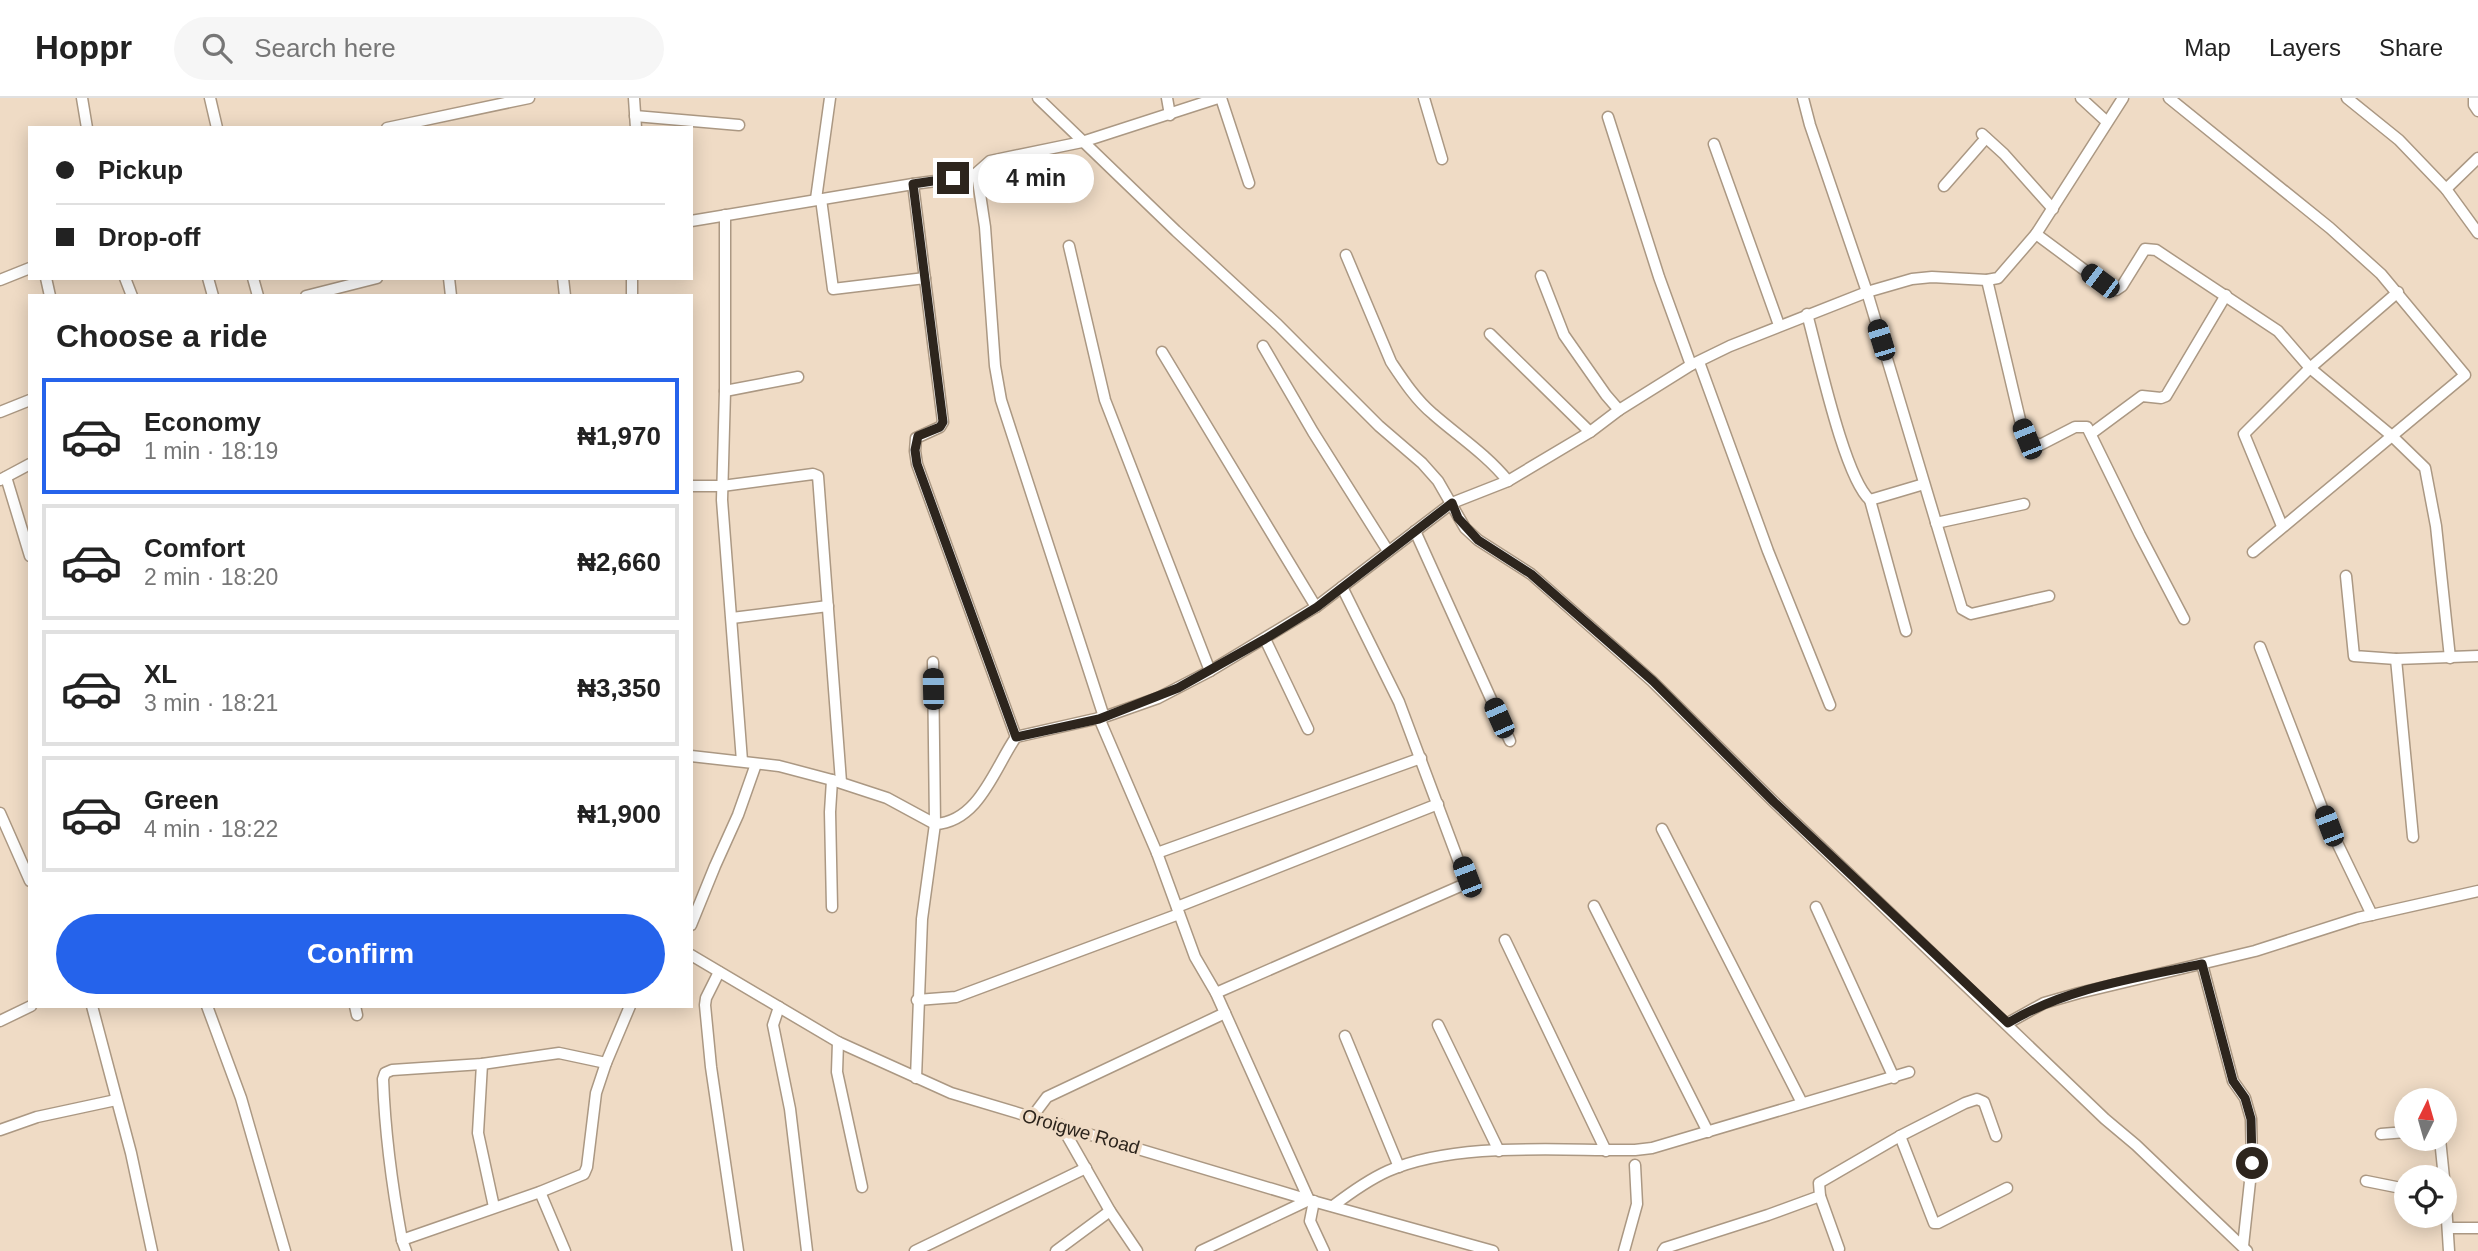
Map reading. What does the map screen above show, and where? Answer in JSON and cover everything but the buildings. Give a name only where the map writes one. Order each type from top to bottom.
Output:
[{"type":"street","points":[[82,98],[87,126]]},
{"type":"street","points":[[210,98],[217,126]]},
{"type":"street","points":[[396,126],[529,98]]},
{"type":"street","points":[[634,98],[636,126]]},
{"type":"street","points":[[830,98],[818,199],[833,289],[925,278]]},
{"type":"street","points":[[1038,98],[1278,325],[1379,426],[1422,463],[1438,481],[1458,518],[1478,540],[1531,574],[1653,681],[1774,802],[2245,1249]]},
{"type":"street","points":[[1167,98],[1170,114]]},
{"type":"street","points":[[693,221],[977,174],[990,161],[1082,142],[1219,98],[1249,183]]},
{"type":"street","points":[[1424,98],[1442,159]]},
{"type":"street","points":[[1803,98],[1867,292],[1962,609],[1971,614],[2049,596]]},
{"type":"street","points":[[2081,98],[2106,121]]},
{"type":"street","points":[[693,756],[793,769],[887,798],[935,824],[955,819],[974,805],[1016,737],[1101,718],[1158,698],[1210,671],[1317,607],[1452,503],[1507,481],[1591,432],[1619,410],[1695,364],[1779,325],[1867,292],[1922,277],[1998,278],[2036,234],[2123,98]]},
{"type":"street","points":[[2169,98],[2330,228],[2381,274],[2465,375],[2253,552]]},
{"type":"street","points":[[2347,98],[2399,140],[2446,189],[2478,233]]},
{"type":"street","points":[[2474,98],[2478,111]]},
{"type":"street","points":[[635,116],[739,124]]},
{"type":"street","points":[[1608,117],[1660,277],[1830,705]]},
{"type":"street","points":[[1944,186],[1984,136],[2053,209]]},
{"type":"street","points":[[1714,144],[1779,325]]},
{"type":"street","points":[[2446,189],[2478,158]]},
{"type":"street","points":[[977,174],[985,227],[995,366],[1001,400],[1101,718],[1157,853],[1195,957],[1216,993],[1311,1201],[1310,1222],[1324,1251]]},
{"type":"street","points":[[913,184],[943,422],[940,427],[916,438],[917,464],[1016,737]]},
{"type":"street","points":[[725,215],[723,520],[742,761]]},
{"type":"street","points":[[2036,234],[2110,289],[2116,290],[2122,286],[2141,252],[2149,248],[2226,295],[2278,331],[2310,368],[2392,436],[2425,468],[2436,526],[2450,658]]},
{"type":"street","points":[[1069,246],[1105,400],[1210,671]]},
{"type":"street","points":[[1346,255],[1391,362],[1399,374],[1431,412],[1493,463],[1507,481]]},
{"type":"street","points":[[0,280],[28,269]]},
{"type":"street","points":[[1541,276],[1564,335],[1619,410]]},
{"type":"street","points":[[1987,279],[2004,356],[2027,439],[2040,444],[2075,427],[2087,427],[2184,618]]},
{"type":"street","points":[[314,294],[369,280]]},
{"type":"street","points":[[2282,526],[2244,434],[2310,368],[2398,292]]},
{"type":"street","points":[[2092,433],[2142,396],[2166,396],[2226,295]]},
{"type":"street","points":[[1807,314],[1851,467],[1864,495],[1870,500],[1906,631]]},
{"type":"street","points":[[1490,334],[1591,432]]},
{"type":"street","points":[[1263,346],[1388,551]]},
{"type":"street","points":[[1162,352],[1317,607]]},
{"type":"street","points":[[725,391],[798,377]]},
{"type":"street","points":[[0,412],[28,401]]},
{"type":"street","points":[[28,465],[3,478],[28,540]]},
{"type":"street","points":[[693,486],[722,486],[813,474],[818,476],[820,481],[837,781],[830,812],[832,906]]},
{"type":"street","points":[[1870,500],[1924,484]]},
{"type":"street","points":[[1936,523],[2024,503]]},
{"type":"street","points":[[1415,531],[1510,741]]},
{"type":"street","points":[[2346,576],[2352,653],[2358,657],[2396,659],[2478,656]]},
{"type":"street","points":[[1216,993],[1465,884],[1467,877],[1399,702],[1342,587]]},
{"type":"street","points":[[732,618],[828,606]]},
{"type":"street","points":[[1265,639],[1308,729]]},
{"type":"street","points":[[2260,647],[2329,826],[2372,915]]},
{"type":"street","points":[[2396,659],[2413,837]]},
{"type":"street","points":[[916,1078],[922,919],[935,824],[933,662]]},
{"type":"street","points":[[1157,853],[1421,758]]},
{"type":"street","points":[[693,920],[738,815],[756,764]]},
{"type":"street","points":[[917,1000],[956,997],[1438,804]]},
{"type":"street","points":[[0,813],[28,876]]},
{"type":"street","points":[[1662,829],[1802,1103]]},
{"type":"street","points":[[2008,1023],[2044,1003],[2067,996],[2255,951],[2329,926],[2372,915],[2478,891]]},
{"type":"street","points":[[1594,906],[1707,1132]]},
{"type":"street","points":[[1815,907],[1894,1077]]},
{"type":"street","points":[[1505,940],[1606,1151]]},
{"type":"street","name":"Oroigwe Road","points":[[693,956],[838,1042],[950,1093],[1311,1201],[1493,1251]]},
{"type":"street","points":[[2202,964],[2233,1081],[2245,1098],[2251,1119],[2252,1163],[2245,1249]]},
{"type":"street","points":[[719,972],[705,1005],[711,1067],[738,1251]]},
{"type":"street","points":[[779,1007],[773,1025],[790,1109],[807,1251]]},
{"type":"street","points":[[0,1021],[28,1008]]},
{"type":"street","points":[[93,1008],[131,1153],[152,1251]]},
{"type":"street","points":[[208,1008],[241,1098],[285,1251]]},
{"type":"street","points":[[402,1240],[584,1174],[593,1108],[606,1063],[629,1008]]},
{"type":"street","points":[[1032,1117],[1047,1097],[1225,1013]]},
{"type":"street","points":[[1438,1025],[1499,1151]]},
{"type":"street","points":[[1345,1036],[1399,1167]]},
{"type":"street","points":[[838,1042],[837,1072],[862,1187]]},
{"type":"street","points":[[406,1251],[387,1155],[383,1079],[385,1073],[392,1070],[482,1064],[559,1053],[606,1063]]},
{"type":"street","points":[[482,1064],[478,1133],[494,1207]]},
{"type":"street","points":[[1333,1206],[1355,1190],[1399,1167],[1440,1156],[1499,1151],[1652,1148],[1909,1072]]},
{"type":"street","points":[[1839,1249],[1820,1196],[1819,1183],[1900,1136],[1976,1099],[1984,1102],[1996,1136]]},
{"type":"street","points":[[0,1130],[37,1117],[116,1100]]},
{"type":"street","points":[[1061,1125],[1110,1211],[1137,1251]]},
{"type":"street","points":[[2381,1134],[2394,1133]]},
{"type":"street","points":[[1900,1136],[1934,1223],[2007,1188]]},
{"type":"street","points":[[1624,1251],[1637,1204],[1634,1165]]},
{"type":"street","points":[[915,1251],[1086,1168]]},
{"type":"street","points":[[2366,1181],[2394,1187]]},
{"type":"street","points":[[540,1192],[565,1251]]},
{"type":"street","points":[[1663,1251],[1665,1248],[1820,1196]]},
{"type":"street","points":[[1200,1251],[1311,1201]]},
{"type":"street","points":[[1056,1251],[1110,1211]]},
{"type":"street","points":[[2448,1228],[2449,1251]]},
{"type":"street","points":[[2457,1228],[2478,1228]]},
{"type":"route","points":[[953,178],[913,184],[943,422],[940,427],[916,438],[915,450],[917,464],[1016,737],[1099,719],[1178,688],[1317,607],[1452,503],[1465,528],[1478,540],[1531,574],[1653,681],[1774,802],[2008,1023],[2044,1003],[2116,983],[2202,964],[2233,1081],[2248,1107],[2253,1143],[2252,1163]]}]
